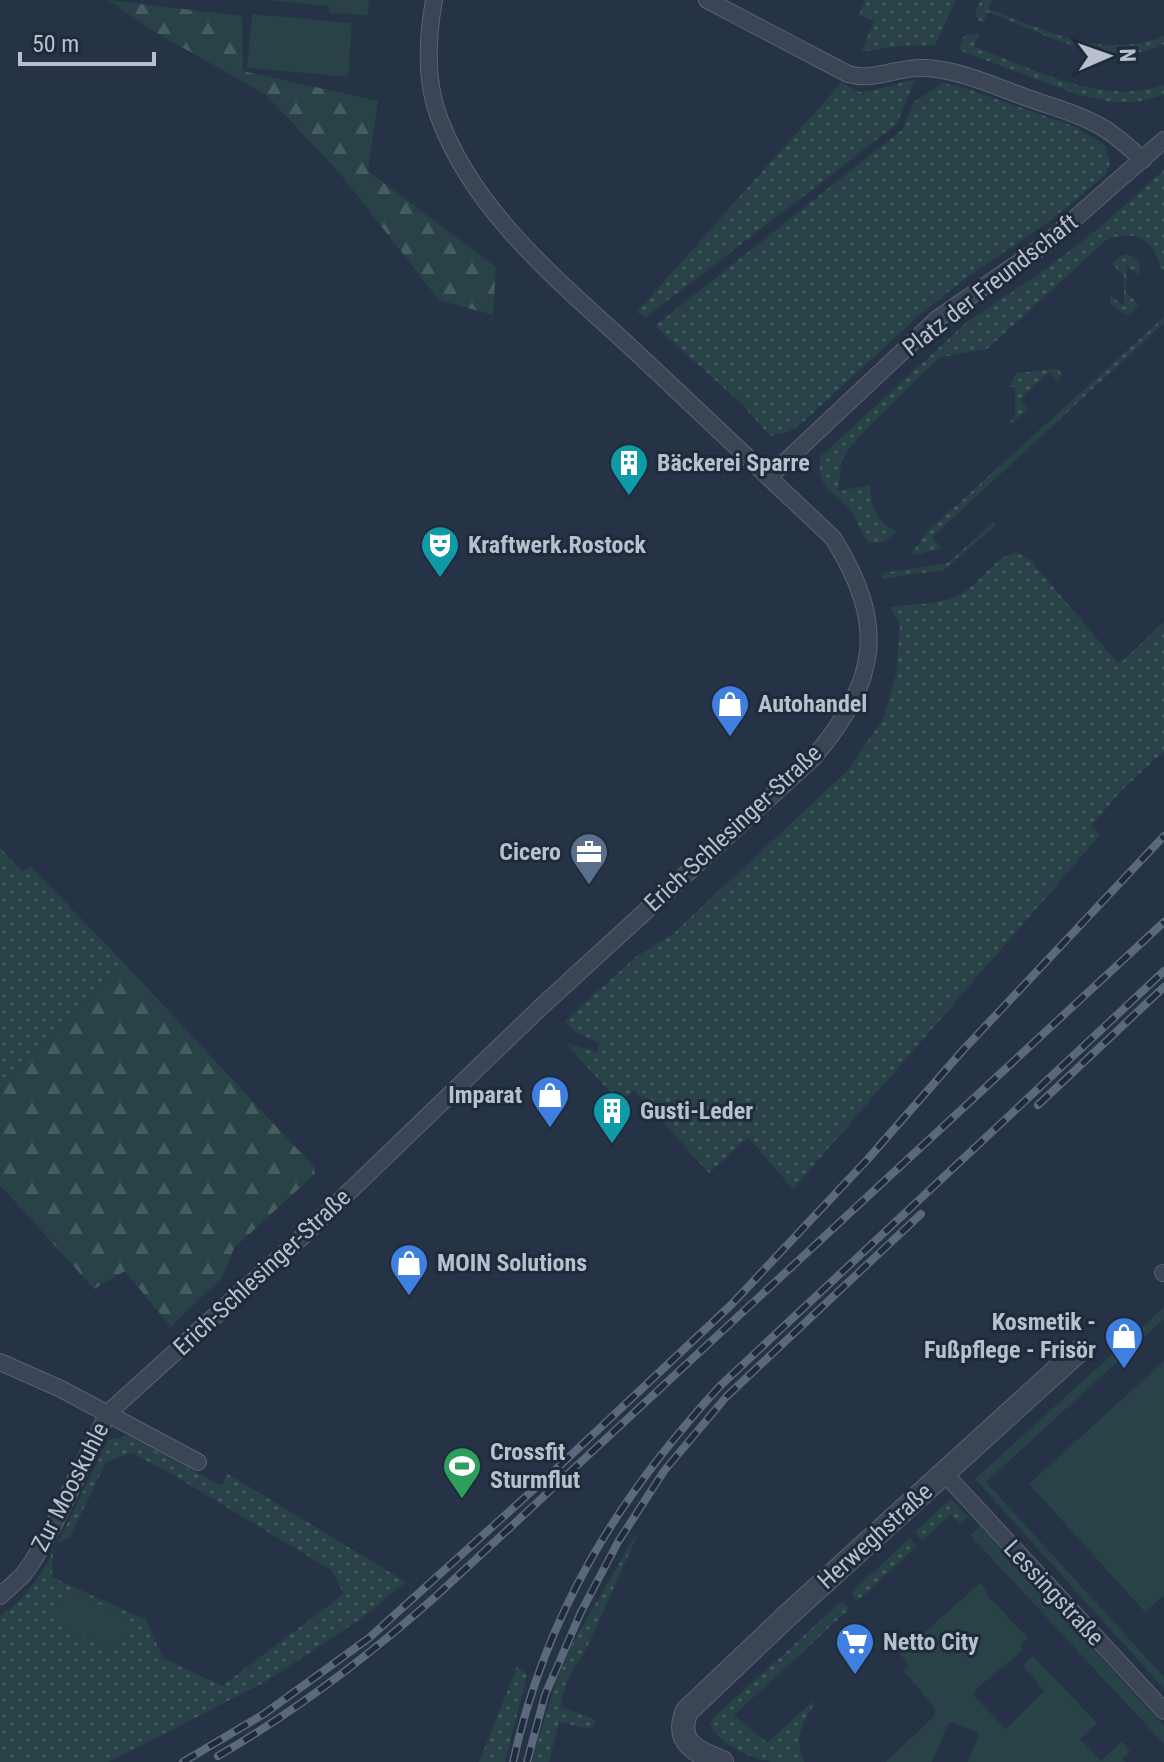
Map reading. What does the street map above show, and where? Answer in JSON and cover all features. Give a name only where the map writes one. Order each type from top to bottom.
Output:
[{"type":"street","name":"Erich-Schlesinger-Straße","points":[[108,1413],[301,1238],[629,925],[814,757],[839,727],[857,689],[867,655],[868,622],[863,596],[853,570],[833,538],[574,295],[484,201],[458,160],[432,94],[429,55],[434,0]]},
{"type":"street","points":[[707,0],[859,77],[925,68],[963,75],[1104,129],[1143,160]]},
{"type":"street","name":"Platz der Freundschaft","points":[[769,477],[937,319],[1047,243],[1164,140]]},
{"type":"street","name":"Herweghstraße","points":[[722,1762],[697,1750],[685,1739],[681,1725],[687,1711],[1076,1353]]},
{"type":"street","points":[[0,1362],[108,1413],[198,1462]]},
{"type":"street","name":"Zur Mooskuhle","points":[[0,1596],[17,1582],[33,1561],[108,1413]]},
{"type":"street","name":"Lessingstraße","points":[[945,1474],[1164,1711]]},
{"type":"green space","points":[[108,0],[242,16],[243,71],[378,101],[368,171],[496,267],[493,315],[439,300],[338,171],[265,94],[155,32]]},
{"type":"green space","points":[[266,0],[369,0],[368,15],[329,13],[329,6]]},
{"type":"green space","points":[[865,0],[956,0],[935,45],[897,46],[861,52],[874,21],[859,15]]},
{"type":"green space","points":[[981,0],[992,0],[989,9],[1075,40],[1119,45],[1164,36],[1164,44],[1120,54],[1075,46],[988,12],[983,23],[977,19],[975,12]]},
{"type":"green space","points":[[252,14],[352,23],[348,77],[247,68]]},
{"type":"green space","points":[[979,34],[974,47],[1068,82],[1116,91],[1140,91],[1164,85],[1164,95],[1136,102],[1112,102],[1076,94],[959,50],[963,37]]},
{"type":"green space","points":[[915,80],[897,124],[645,318],[637,312],[842,82],[864,92]]},
{"type":"green space","points":[[943,83],[1076,127],[1105,145],[1110,163],[1105,175],[1047,223],[966,278],[923,312],[802,423],[788,432],[770,436],[741,403],[655,326],[903,129],[914,102]]},
{"type":"green space","points":[[1164,170],[1164,269],[1160,269],[1154,250],[1141,239],[1124,236],[1105,241],[987,349],[940,357],[848,450],[841,463],[838,491],[870,485],[876,513],[884,524],[897,532],[883,542],[869,543],[847,506],[824,483],[821,456],[966,323],[1050,266],[1105,223]]},
{"type":"green space","points":[[1126,254],[1139,262],[1140,275],[1127,266],[1126,292],[1139,305],[1131,313],[1124,314],[1111,304],[1110,295],[1124,306],[1124,276],[1112,264]]},
{"type":"green space","points":[[1164,317],[1164,323],[932,537],[942,548],[915,555],[912,553],[927,532]]},
{"type":"green space","points":[[1058,369],[1062,374],[1058,382],[1049,372],[1020,399],[1028,409],[1011,424],[1009,421],[1015,420],[1015,387],[1010,387],[1016,373]]},
{"type":"green space","points":[[994,522],[996,525],[944,570],[882,579],[883,573],[948,563]]},
{"type":"green space","points":[[1017,552],[1030,560],[1117,662],[1124,660],[1164,622],[1164,751],[1120,792],[1091,826],[1100,835],[793,1189],[748,1137],[709,1173],[634,1090],[619,1102],[566,1043],[597,1052],[599,1043],[576,1033],[565,1021],[637,956],[673,934],[848,770],[883,719],[896,675],[900,624],[890,607],[930,603],[958,596],[1003,558]]},
{"type":"green space","points":[[0,848],[22,872],[30,866],[124,963],[0,1081]]},
{"type":"green space","points":[[124,963],[314,1167],[315,1174],[234,1248],[223,1276],[171,1327],[125,1271],[94,1289],[0,1185],[0,1081]]},
{"type":"green space","points":[[1164,1307],[1164,1319],[986,1482],[1164,1677],[1164,1689],[975,1479]]},
{"type":"green space","points":[[1164,1361],[1164,1595],[1145,1612],[1029,1484]]},
{"type":"green space","points":[[128,1436],[221,1486],[228,1474],[406,1582],[359,1620],[265,1682],[109,1762],[0,1762],[0,1616],[31,1588],[53,1552],[52,1577],[146,1620],[163,1658],[222,1686],[344,1594],[331,1570],[132,1453],[106,1462],[70,1537],[58,1543],[108,1440]]},
{"type":"green space","points":[[951,1499],[968,1517],[960,1524],[951,1514],[922,1541],[915,1532]]},
{"type":"green space","points":[[980,1526],[1164,1726],[1164,1744],[970,1535]]},
{"type":"green space","points":[[635,1536],[584,1654],[571,1673],[563,1693],[561,1707],[596,1720],[590,1729],[559,1722],[549,1762],[531,1762],[559,1673],[571,1646]]},
{"type":"green space","points":[[910,1538],[917,1546],[857,1601],[852,1596],[853,1591]]},
{"type":"green space","points":[[980,1583],[988,1592],[986,1594],[1028,1638],[1020,1646],[1023,1650],[976,1689],[974,1696],[1006,1729],[1044,1691],[1023,1666],[1033,1656],[1097,1723],[1080,1739],[1101,1761],[1122,1741],[1130,1751],[1122,1758],[1125,1762],[968,1762],[979,1733],[949,1722],[932,1762],[886,1762],[934,1716],[936,1710],[904,1671],[909,1666],[900,1654]]},
{"type":"green space","points":[[68,1590],[130,1618],[115,1651],[53,1623]]},
{"type":"green space","points":[[840,1603],[849,1609],[734,1715],[767,1743],[812,1702],[814,1705],[802,1725],[799,1740],[804,1762],[764,1760],[745,1754],[720,1738],[710,1724],[713,1718]]},
{"type":"green space","points":[[517,1667],[527,1675],[505,1762],[479,1762]]},
{"type":"railway","points":[[183,1762],[264,1714],[369,1638],[731,1305],[867,1160],[964,1049],[1164,836]]},
{"type":"railway","points":[[218,1756],[330,1683],[434,1598],[1164,922]]},
{"type":"railway","points":[[513,1762],[527,1708],[566,1607],[618,1514],[683,1428],[720,1386],[1164,971]]},
{"type":"railway","points":[[1038,1105],[1164,987]]},
{"type":"railway","points":[[527,1762],[545,1695],[581,1612],[618,1542],[664,1471],[726,1397],[921,1214]]},
{"type":"place","name":"Bäckerei Sparre","points":[[629,497]]},
{"type":"place","name":"Kraftwerk.Rostock","points":[[440,579]]},
{"type":"place","name":"Autohandel","points":[[730,738]]},
{"type":"place","name":"Cicero","points":[[589,886]]},
{"type":"place","name":"Imparat","points":[[550,1129]]},
{"type":"place","name":"Gusti-Leder","points":[[612,1145]]},
{"type":"place","name":"MOIN Solutions","points":[[409,1297]]},
{"type":"place","name":"Kosmetik - Fußpflege - Frisör","points":[[1124,1370]]},
{"type":"place","name":"Crossfit Sturmflut","points":[[462,1500]]},
{"type":"place","name":"Netto City","points":[[855,1676]]}]
